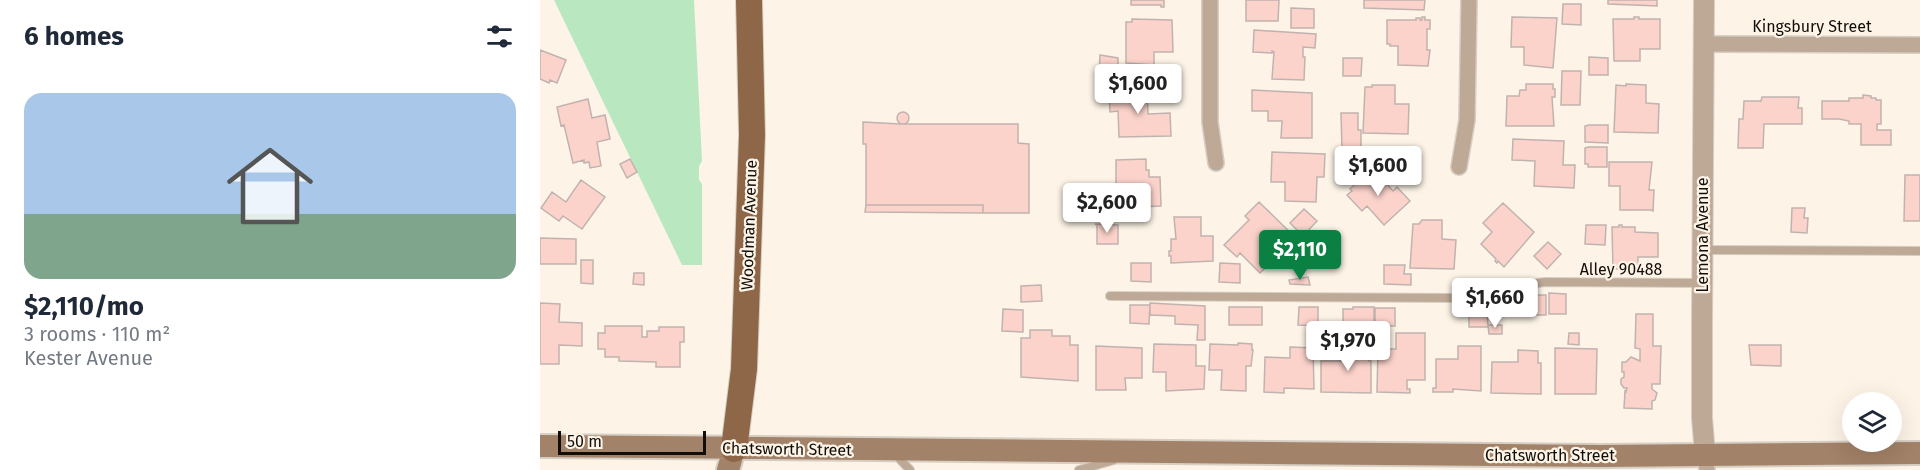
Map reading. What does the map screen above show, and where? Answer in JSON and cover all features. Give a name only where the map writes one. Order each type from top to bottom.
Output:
[{"type":"main road","name":"Woodman Avenue","points":[[731,459],[744,369],[752,135],[749,0]]},
{"type":"main road","name":"Chatsworth Street","points":[[540,446],[731,459],[891,450],[1601,456],[1706,462],[1920,453]]},
{"type":"street","points":[[1210,0],[1210,122],[1216,163]]},
{"type":"street","points":[[1459,167],[1467,120],[1468,0]]},
{"type":"street","name":"Lemona Avenue","points":[[1704,0],[1702,418],[1706,462]]},
{"type":"street","name":"Kingsbury Street","points":[[1704,44],[1920,45]]},
{"type":"lane","points":[[1702,250],[1920,251]]},
{"type":"lane","name":"Alley 90488","points":[[1110,296],[1472,298],[1545,282],[1702,283]]},
{"type":"lane","points":[[891,450],[910,470]]},
{"type":"lane","name":"Chatsworth Street","points":[[1079,470],[1145,452]]},
{"type":"green space","points":[[554,0],[694,0],[702,161],[699,166],[699,180],[702,184],[702,265],[682,265]]},
{"type":"building","points":[[1131,0],[1164,0],[1164,7],[1161,5],[1131,5]]},
{"type":"building","points":[[1246,0],[1279,0],[1278,21],[1246,21]]},
{"type":"building","points":[[1364,0],[1425,0],[1424,10],[1364,8]]},
{"type":"building","points":[[1608,0],[1657,0],[1657,6],[1608,4]]},
{"type":"building","points":[[1563,4],[1581,4],[1581,25],[1562,24]]},
{"type":"building","points":[[1291,8],[1314,9],[1314,28],[1291,28]]},
{"type":"building","points":[[1422,17],[1430,20],[1430,29],[1427,29],[1427,50],[1430,50],[1428,66],[1398,65],[1398,46],[1387,44],[1387,20],[1420,18],[1422,20]]},
{"type":"building","points":[[1512,17],[1557,18],[1553,68],[1524,65],[1524,47],[1511,47]]},
{"type":"building","points":[[1634,17],[1660,19],[1660,49],[1640,49],[1640,61],[1614,61],[1613,19],[1634,19]]},
{"type":"building","points":[[1132,19],[1172,20],[1173,52],[1154,52],[1154,65],[1126,63],[1126,22],[1132,22]]},
{"type":"building","points":[[1254,30],[1316,34],[1315,48],[1303,47],[1304,80],[1272,79],[1274,52],[1253,52]]},
{"type":"building","points":[[540,50],[566,60],[557,83],[550,80],[549,83],[540,79]]},
{"type":"building","points":[[1100,55],[1118,58],[1118,78],[1099,77]]},
{"type":"building","points":[[1589,57],[1608,58],[1608,75],[1589,75]]},
{"type":"building","points":[[1343,58],[1362,58],[1361,76],[1343,76]]},
{"type":"building","points":[[1562,71],[1581,71],[1580,105],[1561,105]]},
{"type":"building","points":[[1526,84],[1553,84],[1553,89],[1555,89],[1555,97],[1552,97],[1554,126],[1506,126],[1507,96],[1519,96],[1520,90],[1526,90]]},
{"type":"building","points":[[1626,84],[1646,85],[1646,103],[1659,104],[1658,133],[1614,132],[1616,85],[1626,86]]},
{"type":"building","points":[[1372,85],[1395,85],[1395,104],[1409,104],[1408,134],[1363,133],[1365,87],[1372,87]]},
{"type":"building","points":[[1147,89],[1148,114],[1170,113],[1171,136],[1119,137],[1118,111],[1110,112],[1109,91]]},
{"type":"building","points":[[1252,90],[1312,93],[1312,138],[1281,138],[1282,121],[1268,121],[1268,111],[1252,111]]},
{"type":"building","points":[[1863,95],[1881,100],[1881,124],[1877,124],[1877,130],[1891,130],[1891,145],[1861,145],[1861,124],[1849,124],[1849,121],[1839,119],[1822,119],[1822,101],[1849,101],[1849,98],[1863,98]]},
{"type":"building","points":[[1762,97],[1799,97],[1798,108],[1802,108],[1802,124],[1764,124],[1763,148],[1738,148],[1739,119],[1743,119],[1744,101],[1761,101]]},
{"type":"building","points":[[588,99],[592,118],[605,115],[610,139],[597,142],[601,166],[590,168],[589,162],[584,163],[584,160],[573,163],[557,107]]},
{"type":"building","points":[[905,112],[909,118],[905,124],[901,124],[897,116]]},
{"type":"building","points":[[1341,113],[1358,113],[1361,149],[1342,149]]},
{"type":"building","points":[[863,122],[1018,124],[1018,143],[1029,144],[1029,213],[983,213],[983,205],[866,205],[866,144],[863,144]]},
{"type":"building","points":[[1608,125],[1608,143],[1585,142],[1585,126]]},
{"type":"building","points":[[1513,139],[1564,141],[1563,165],[1575,165],[1574,188],[1534,186],[1535,161],[1512,160]]},
{"type":"building","points":[[1607,147],[1607,167],[1588,167],[1588,164],[1585,164],[1585,148]]},
{"type":"building","points":[[1342,149],[1361,149],[1361,171],[1341,171]]},
{"type":"building","points":[[1272,152],[1325,154],[1324,177],[1317,177],[1316,202],[1285,201],[1285,182],[1271,182]]},
{"type":"building","points":[[630,159],[637,172],[627,178],[620,164]]},
{"type":"building","points":[[1146,159],[1146,170],[1149,170],[1149,177],[1160,177],[1161,206],[1116,208],[1116,160]]},
{"type":"building","points":[[1609,162],[1652,162],[1649,190],[1654,190],[1653,211],[1620,210],[1620,186],[1609,186]]},
{"type":"building","points":[[1374,167],[1393,191],[1397,187],[1410,201],[1384,225],[1367,206],[1362,211],[1347,195],[1352,191],[1350,189]]},
{"type":"building","points":[[1905,175],[1920,175],[1920,221],[1904,221]]},
{"type":"building","points":[[581,180],[605,197],[582,229],[563,216],[559,221],[541,208],[552,192],[566,202]]},
{"type":"building","points":[[1259,202],[1296,238],[1260,273],[1240,253],[1237,257],[1224,245],[1249,220],[1245,216]]},
{"type":"building","points":[[1503,203],[1534,232],[1504,267],[1495,261],[1496,259],[1481,244],[1492,232],[1483,223]]},
{"type":"building","points":[[866,205],[983,205],[983,213],[865,212]]},
{"type":"building","points":[[1792,208],[1805,208],[1804,218],[1808,218],[1807,233],[1791,232]]},
{"type":"building","points":[[1304,209],[1317,221],[1303,236],[1290,223]]},
{"type":"building","points":[[1174,217],[1201,217],[1201,236],[1213,236],[1213,261],[1171,263],[1169,251],[1171,251],[1171,239],[1176,239]]},
{"type":"building","points":[[1422,220],[1442,220],[1442,239],[1456,240],[1454,269],[1410,268],[1413,224],[1419,224]]},
{"type":"building","points":[[1095,224],[1118,225],[1118,244],[1097,244],[1097,225]]},
{"type":"building","points":[[1586,225],[1606,225],[1605,245],[1585,244]]},
{"type":"building","points":[[1619,225],[1635,227],[1635,232],[1658,233],[1658,257],[1638,257],[1638,269],[1613,269],[1612,227],[1619,227]]},
{"type":"building","points":[[540,238],[576,239],[576,264],[540,264]]},
{"type":"building","points":[[1548,242],[1561,254],[1547,269],[1534,256]]},
{"type":"building","points":[[581,260],[593,260],[593,284],[581,283]]},
{"type":"building","points":[[1131,263],[1151,263],[1151,282],[1131,281]]},
{"type":"building","points":[[1220,263],[1240,264],[1240,283],[1219,282]]},
{"type":"building","points":[[1384,265],[1405,265],[1404,274],[1411,274],[1411,285],[1384,284]]},
{"type":"building","points":[[634,273],[644,273],[644,285],[633,284]]},
{"type":"building","points":[[1308,277],[1310,285],[1290,284],[1289,280]]},
{"type":"building","points":[[1041,285],[1042,301],[1021,302],[1021,286]]},
{"type":"building","points":[[1549,293],[1566,294],[1566,314],[1549,314]]},
{"type":"building","points":[[1526,295],[1546,295],[1546,315],[1514,315],[1514,300]]},
{"type":"building","points":[[540,303],[560,304],[559,322],[582,323],[582,346],[559,345],[559,364],[540,364]]},
{"type":"building","points":[[1150,303],[1205,306],[1205,340],[1197,340],[1198,325],[1175,324],[1175,316],[1150,315]]},
{"type":"building","points":[[1130,305],[1150,305],[1149,324],[1130,323]]},
{"type":"building","points":[[1229,307],[1262,307],[1262,325],[1229,325]]},
{"type":"building","points":[[1299,307],[1318,307],[1318,326],[1298,325]]},
{"type":"building","points":[[1353,307],[1374,307],[1374,327],[1343,326],[1343,309],[1353,309]]},
{"type":"building","points":[[1375,308],[1395,308],[1395,326],[1375,326]]},
{"type":"building","points":[[1469,308],[1487,308],[1488,327],[1469,327]]},
{"type":"building","points":[[1003,309],[1023,310],[1023,332],[1002,331]]},
{"type":"building","points":[[1636,314],[1653,314],[1653,346],[1661,346],[1660,384],[1652,384],[1652,389],[1657,393],[1655,400],[1652,401],[1652,409],[1624,408],[1627,388],[1621,384],[1621,379],[1624,377],[1622,362],[1626,362],[1631,357],[1640,361],[1640,349],[1635,348]]},
{"type":"building","points":[[1488,325],[1502,325],[1502,334],[1489,334]]},
{"type":"building","points":[[605,326],[642,326],[642,337],[647,337],[647,331],[659,331],[659,327],[684,327],[684,342],[680,342],[680,367],[656,367],[656,362],[619,361],[619,357],[605,357],[605,349],[598,349],[598,333],[605,333]]},
{"type":"building","points":[[1030,330],[1052,330],[1052,336],[1070,336],[1070,345],[1078,345],[1078,381],[1021,377],[1021,338],[1030,338]]},
{"type":"building","points":[[1396,333],[1425,333],[1425,380],[1407,380],[1407,389],[1410,389],[1410,393],[1377,392],[1378,349],[1396,349]]},
{"type":"building","points":[[1569,333],[1579,333],[1579,345],[1568,344]]},
{"type":"building","points":[[1238,343],[1252,344],[1253,350],[1251,366],[1246,366],[1246,391],[1221,390],[1222,370],[1209,370],[1210,344],[1238,345]]},
{"type":"building","points":[[1154,344],[1196,345],[1196,366],[1205,366],[1204,389],[1166,391],[1166,372],[1153,372]]},
{"type":"building","points":[[1749,345],[1781,345],[1781,366],[1751,365]]},
{"type":"building","points":[[1096,346],[1142,348],[1142,378],[1125,378],[1126,390],[1096,390]]},
{"type":"building","points":[[1458,346],[1481,346],[1481,391],[1453,389],[1453,392],[1433,392],[1433,388],[1436,388],[1436,359],[1458,359]]},
{"type":"building","points":[[1290,347],[1313,348],[1314,389],[1284,388],[1284,393],[1264,392],[1265,357],[1290,358]]},
{"type":"building","points":[[1341,347],[1369,347],[1371,393],[1321,392],[1321,361],[1341,361]]},
{"type":"building","points":[[1555,348],[1597,349],[1596,394],[1555,394]]},
{"type":"building","points":[[1518,350],[1538,351],[1538,363],[1541,363],[1541,394],[1491,393],[1492,362],[1518,362]]}]
